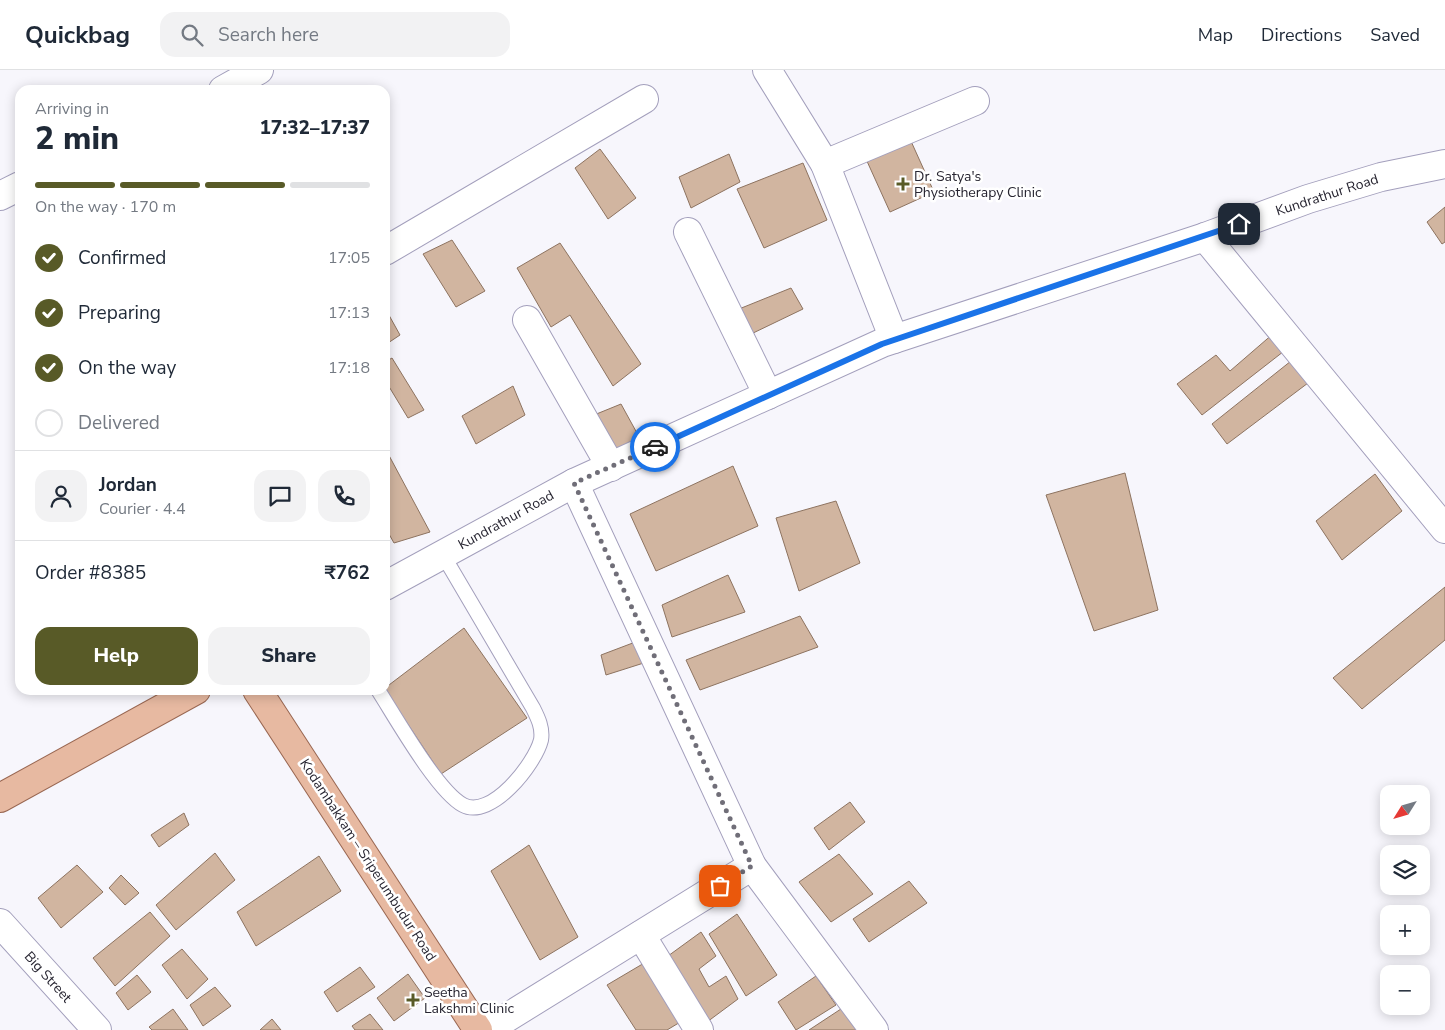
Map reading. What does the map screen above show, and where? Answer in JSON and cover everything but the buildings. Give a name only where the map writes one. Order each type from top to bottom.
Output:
[{"type":"main road","points":[[0,798],[187,695]]},
{"type":"main road","name":"Kodambakkam – Sriperumbudur Road","points":[[261,695],[478,1030]]},
{"type":"street","points":[[232,85],[259,70]]},
{"type":"street","points":[[767,70],[825,164],[894,339]]},
{"type":"street","points":[[390,248],[644,99]]},
{"type":"street","points":[[825,164],[975,101]]},
{"type":"street","name":"Kundrathur Road","points":[[390,583],[574,483],[894,339],[1205,237],[1308,199],[1381,178],[1445,164]]},
{"type":"street","points":[[0,196],[15,188]]},
{"type":"street","points":[[688,232],[768,395]]},
{"type":"street","points":[[1205,237],[1445,529]]},
{"type":"street","points":[[527,320],[611,467]]},
{"type":"street","points":[[574,483],[752,866],[874,1030]]},
{"type":"street","points":[[487,1030],[752,866]]},
{"type":"street","name":"Big Street","points":[[0,923],[96,1030]]},
{"type":"street","points":[[641,935],[699,1030]]},
{"type":"lane","points":[[381,695],[429,769],[451,796],[465,806],[478,808],[496,800],[521,775],[536,752],[541,740],[541,725],[533,708],[443,555]]},
{"type":"way so far","points":[[655,447],[574,483],[752,866],[720,886]]},
{"type":"place","name":"Dr. Satya's Physiotherapy Clinic","points":[[903,184]]},
{"type":"place","name":"Seetha Lakshmi Clinic","points":[[413,1000]]},
{"type":"route","points":[[655,447],[882,344],[1239,224]]}]
